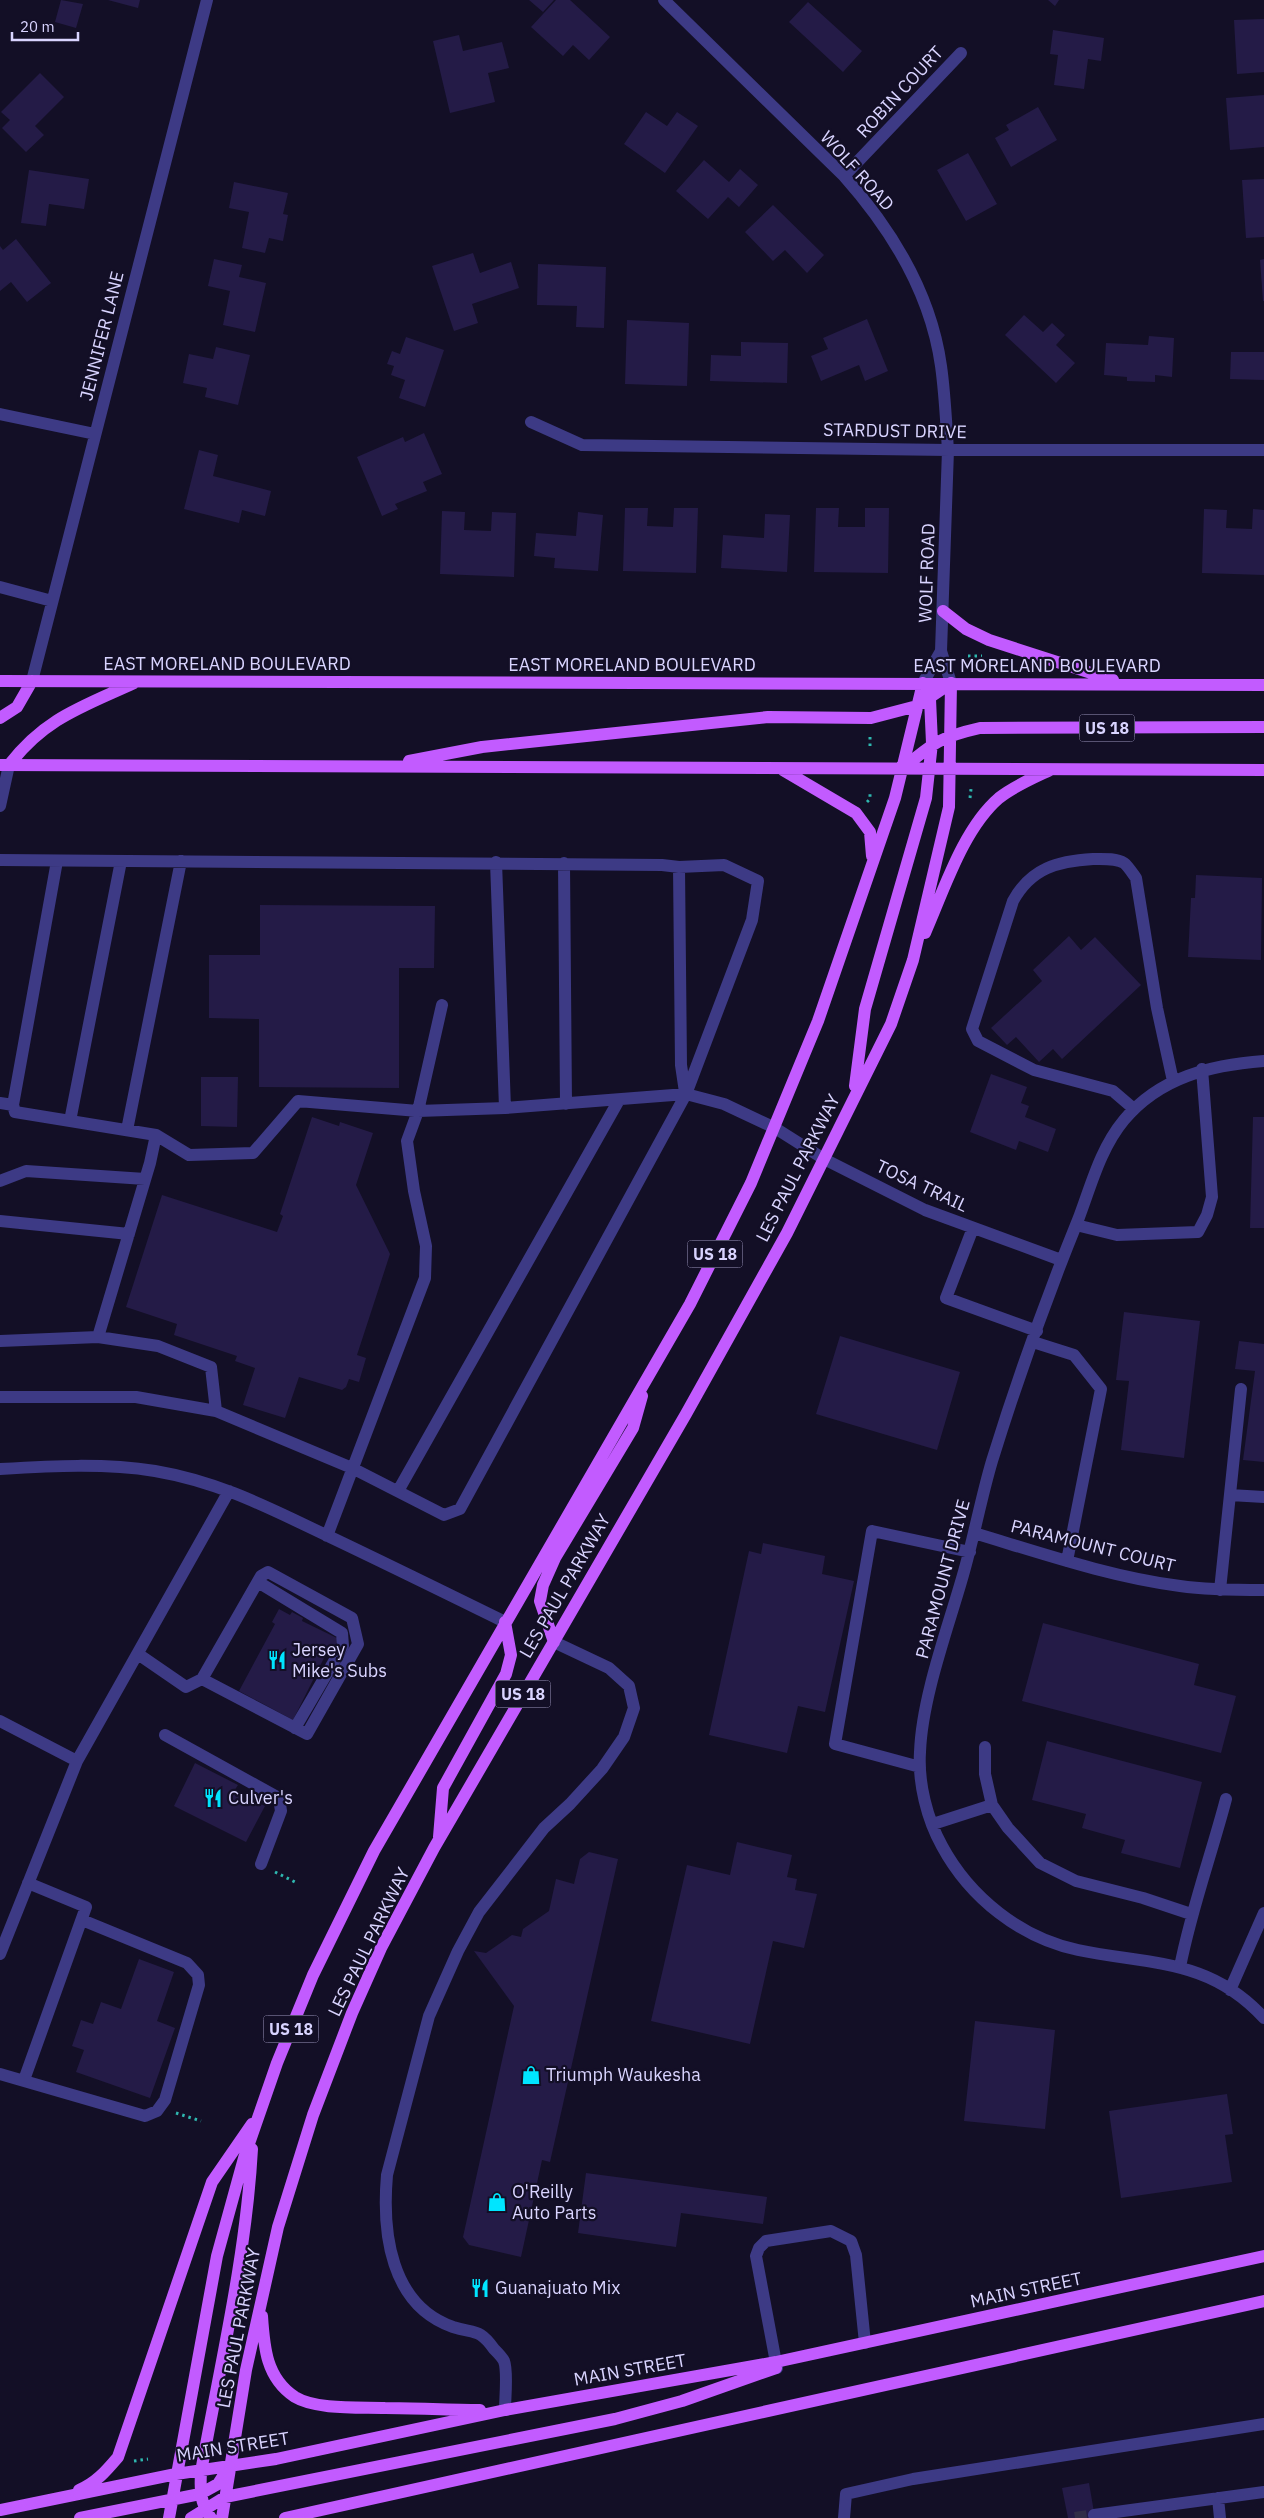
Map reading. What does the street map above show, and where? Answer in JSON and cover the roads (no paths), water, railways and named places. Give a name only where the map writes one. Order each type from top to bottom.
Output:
[{"type":"main road","points":[[943,611],[966,629],[989,640],[1125,684]]},
{"type":"main road","name":"EAST MORELAND BOULEVARD","points":[[0,681],[951,683],[1264,686]]},
{"type":"main road","points":[[0,718],[17,707],[32,681]]},
{"type":"main road","points":[[5,765],[50,723],[139,681]]},
{"type":"main road","points":[[854,1096],[865,1009],[916,838],[930,769],[932,743],[930,699],[923,683]]},
{"type":"main road","name":"LES PAUL PARKWAY","points":[[169,2518],[217,2256],[259,2114],[277,2063],[313,1975],[348,1900],[388,1826],[690,1304],[751,1183],[818,1021],[895,798],[923,683]]},
{"type":"main road","points":[[384,765],[482,747],[768,717],[871,718],[917,706],[951,683]]},
{"type":"main road","name":"LES PAUL PARKWAY","points":[[222,2518],[261,2297],[278,2227],[316,2106],[352,2013],[381,1948],[439,1841],[686,1414],[787,1233],[891,1024],[913,960],[949,807],[951,683]]},
{"type":"main road","name":"US 18","points":[[902,769],[932,743],[950,735],[996,727],[1264,727]]},
{"type":"main road","points":[[5,765],[384,765],[902,769]]},
{"type":"main road","name":"US 18","points":[[913,960],[965,844],[983,816],[999,798],[1022,783],[1054,768]]},
{"type":"main road","points":[[781,769],[856,813],[870,832],[872,861]]},
{"type":"main road","name":"US 18","points":[[902,769],[1264,770]]},
{"type":"main road","points":[[554,1642],[540,1601],[542,1585],[555,1558],[633,1428],[646,1379]]},
{"type":"main road","points":[[439,1841],[442,1788],[506,1674],[511,1655],[505,1622]]},
{"type":"main road","points":[[64,2497],[90,2485],[118,2457],[212,2182],[259,2114]]},
{"type":"main road","points":[[208,2513],[200,2494],[201,2472],[233,2297],[247,2204],[253,2132]]},
{"type":"main road","name":"MAIN STREET","points":[[0,2510],[176,2474],[201,2472],[276,2459],[505,2410],[776,2365],[823,2352],[1264,2256]]},
{"type":"main road","points":[[261,2297],[264,2346],[268,2362],[275,2376],[286,2389],[302,2400],[363,2408],[505,2410]]},
{"type":"main road","points":[[285,2518],[302,2516],[698,2425],[1264,2301]]},
{"type":"main road","points":[[191,2518],[208,2513],[225,2497],[614,2419],[682,2401],[776,2365]]},
{"type":"main road","points":[[80,2518],[200,2494],[218,2484],[230,2466]]},
{"type":"street","name":"JENNIFER LANE","points":[[32,681],[207,0]]},
{"type":"street","name":"WOLF ROAD","points":[[664,0],[844,176],[891,237],[906,262],[927,309],[941,366],[948,450],[941,650],[951,683]]},
{"type":"street","name":"ROBIN COURT","points":[[844,176],[961,53]]},
{"type":"street","points":[[0,414],[95,434]]},
{"type":"street","name":"STARDUST DRIVE","points":[[531,422],[582,445],[948,450],[1264,450]]},
{"type":"street","points":[[0,587],[52,601]]},
{"type":"street","name":"WOLF ROAD","points":[[923,683],[941,650]]},
{"type":"street","points":[[0,806],[5,765]]},
{"type":"street","points":[[1134,1110],[1113,1091],[1034,1070],[978,1041],[972,1029],[1013,901],[1022,885],[1037,873],[1064,861],[1104,859],[1124,863],[1136,878],[1157,1008],[1173,1081]]},
{"type":"street","points":[[0,860],[496,862],[679,867],[724,866],[758,882],[752,920],[686,1094],[460,1509],[444,1515],[352,1468],[216,1411],[136,1397],[0,1397]]},
{"type":"street","points":[[57,861],[6,1104],[15,1112],[156,1135],[145,1179],[98,1337]]},
{"type":"street","points":[[70,1121],[121,861]]},
{"type":"street","points":[[128,1130],[181,861]]},
{"type":"street","points":[[496,862],[504,1108]]},
{"type":"street","points":[[564,864],[566,1104]]},
{"type":"street","points":[[679,867],[681,1065],[686,1094]]},
{"type":"street","points":[[327,1536],[425,1278],[426,1246],[406,1142],[418,1112],[442,1005]]},
{"type":"street","name":"PARAMOUNT DRIVE","points":[[1264,1061],[1202,1069],[1173,1081],[1150,1095],[1134,1110],[1116,1132],[1100,1161],[1061,1260],[992,1461],[970,1552],[923,1718],[920,1766],[927,1809],[941,1845],[959,1873],[980,1898],[1022,1928],[1040,1938],[1077,1950],[1180,1967],[1212,1979],[1242,1997],[1264,2018]]},
{"type":"street","points":[[1076,1225],[1117,1235],[1198,1232],[1208,1215],[1212,1197],[1202,1069]]},
{"type":"street","name":"TOSA TRAIL","points":[[156,1135],[189,1155],[252,1154],[298,1101],[418,1112],[566,1104],[686,1094],[724,1104],[775,1128],[824,1159],[925,1210],[1061,1260]]},
{"type":"street","points":[[398,1492],[619,1100]]},
{"type":"street","points":[[0,1181],[26,1171],[145,1179]]},
{"type":"street","points":[[0,1221],[129,1234]]},
{"type":"street","points":[[973,1228],[946,1298],[1074,1355],[1101,1389],[1067,1561]]},
{"type":"street","points":[[0,1341],[98,1337],[158,1346],[211,1367],[216,1411]]},
{"type":"street","points":[[1220,1590],[1241,1389]]},
{"type":"street","points":[[0,1469],[69,1466],[125,1467],[184,1478],[229,1491],[283,1513],[505,1622]]},
{"type":"street","points":[[0,1954],[77,1762],[229,1491]]},
{"type":"street","points":[[1230,1495],[1264,1497]]},
{"type":"street","points":[[920,1766],[835,1744],[872,1531],[970,1552]]},
{"type":"street","name":"PARAMOUNT COURT","points":[[974,1533],[1067,1561],[1138,1579],[1220,1590],[1264,1590]]},
{"type":"street","points":[[138,1654],[186,1687],[202,1679],[260,1579],[268,1572],[352,1618],[358,1644],[307,1734],[202,1679]]},
{"type":"street","points":[[260,1579],[342,1633],[343,1646],[295,1728]]},
{"type":"street","points":[[505,2410],[504,2361],[484,2334],[452,2326],[430,2316],[407,2293],[392,2262],[384,2202],[387,2175],[429,2016],[458,1951],[479,1912],[544,1828],[570,1804],[602,1769],[624,1737],[634,1708],[629,1686],[609,1668],[554,1642]]},
{"type":"street","points":[[0,1721],[77,1762]]},
{"type":"street","points":[[165,1735],[279,1798],[281,1811],[261,1864]]},
{"type":"street","points":[[985,1747],[985,1774],[992,1805],[1008,1828],[1040,1864],[1076,1881],[1143,1898],[1191,1914]]},
{"type":"street","points":[[1180,1967],[1191,1914],[1211,1855],[1226,1800]]},
{"type":"street","points":[[933,1824],[992,1805]]},
{"type":"street","points":[[24,2080],[86,1907],[28,1883]]},
{"type":"street","points":[[1230,1990],[1264,1914]]},
{"type":"street","points":[[0,2074],[145,2116],[157,2112],[165,2100],[199,1985],[198,1975],[187,1963],[82,1920]]},
{"type":"street","points":[[776,2365],[756,2256],[758,2248],[766,2241],[831,2231],[851,2241],[856,2255],[864,2343]]},
{"type":"street","points":[[844,2518],[846,2494],[903,2481],[1264,2424]]},
{"type":"street","points":[[1094,2515],[1264,2492]]},
{"type":"street","points":[[1218,2498],[1220,2518]]},
{"type":"tunnel","points":[[1075,2518],[1094,2515]]},
{"type":"place","name":"Jersey Mike's Subs","points":[[277,1660]]},
{"type":"place","name":"Culver's","points":[[213,1798]]},
{"type":"place","name":"Triumph Waukesha","points":[[531,2075]]},
{"type":"place","name":"O'Reilly Auto Parts","points":[[497,2202]]},
{"type":"place","name":"Guanajuato Mix","points":[[480,2288]]}]
